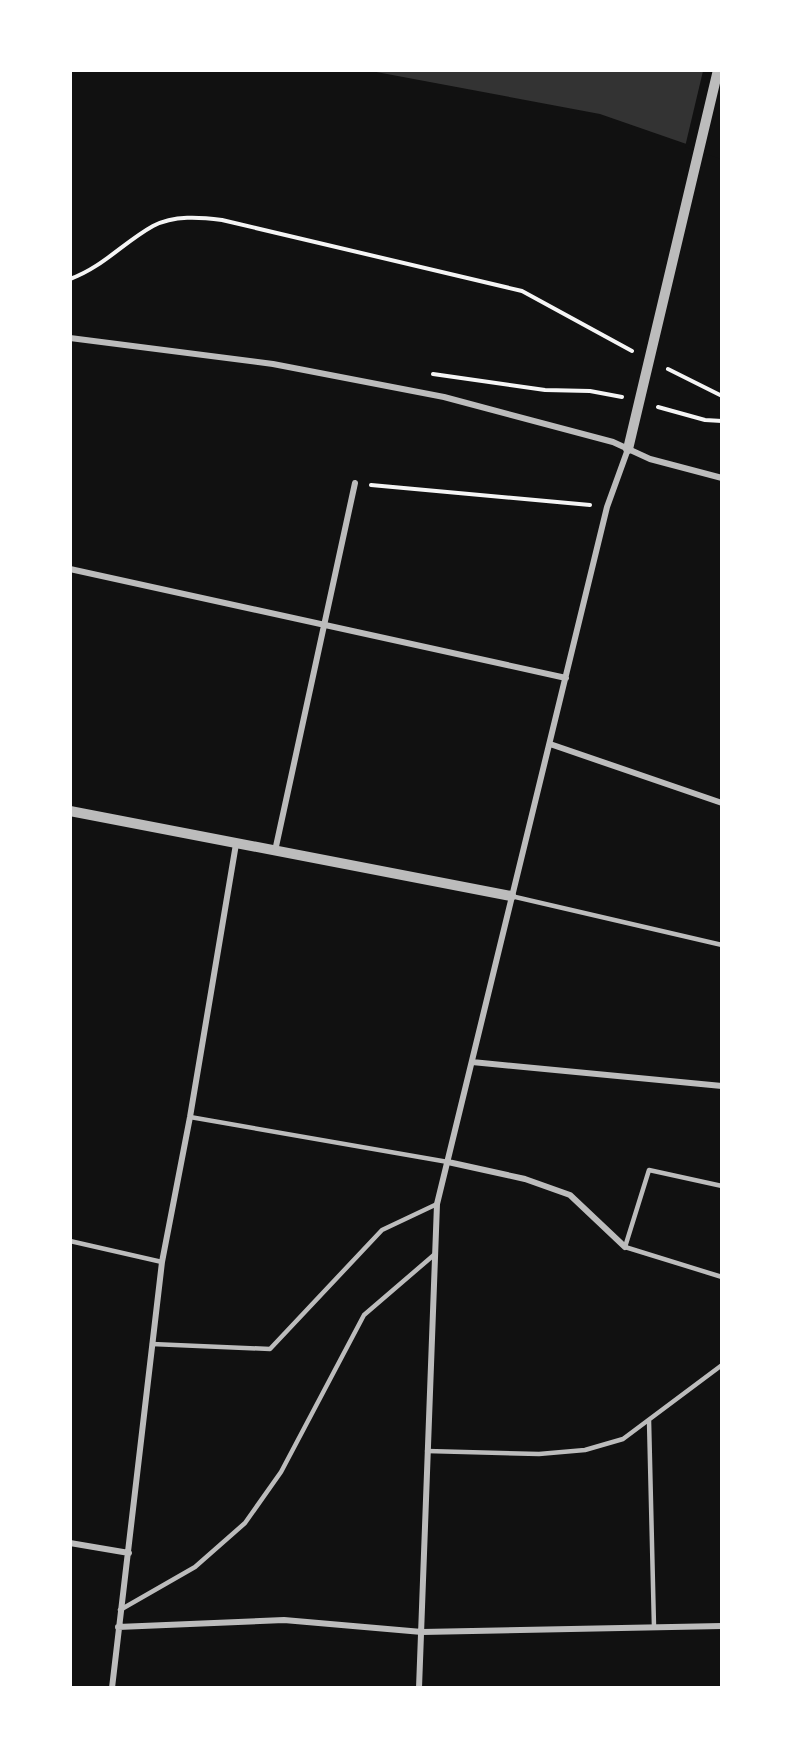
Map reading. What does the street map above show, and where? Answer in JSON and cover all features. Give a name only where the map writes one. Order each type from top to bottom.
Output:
[{"type":"street","points":[[419,1688],[436,1204],[607,507],[628,449],[634,425],[718,70]]},
{"type":"street","points":[[70,338],[273,364],[444,396],[547,423],[628,449],[650,459],[722,478]]},
{"type":"street","points":[[275,852],[355,483]]},
{"type":"street","points":[[70,569],[566,678]]},
{"type":"street","points":[[550,744],[722,803]]},
{"type":"street","points":[[70,811],[511,897]]},
{"type":"street","points":[[112,1688],[162,1262],[190,1117],[236,844]]},
{"type":"street","points":[[472,1062],[722,1086]]},
{"type":"street","points":[[448,1162],[525,1179],[570,1195],[625,1248]]},
{"type":"street","points":[[70,1543],[129,1553]]},
{"type":"street","points":[[118,1627],[284,1620],[422,1632],[722,1626]]},
{"type":"lane","points":[[511,897],[722,945]]},
{"type":"lane","points":[[190,1117],[448,1162]]},
{"type":"lane","points":[[722,1186],[649,1170],[625,1248],[722,1277]]},
{"type":"lane","points":[[152,1344],[270,1349],[382,1230],[436,1204]]},
{"type":"lane","points":[[70,1241],[162,1262]]},
{"type":"lane","points":[[120,1610],[195,1567],[245,1523],[281,1472],[364,1315],[435,1254]]},
{"type":"lane","points":[[427,1451],[539,1454],[585,1449],[623,1439],[722,1365]]},
{"type":"lane","points":[[649,1420],[654,1627]]},
{"type":"path","points":[[70,279],[106,261],[154,225],[175,219],[206,218],[522,291],[640,355]]},
{"type":"path","points":[[661,365],[722,396]]},
{"type":"path","points":[[424,373],[545,390],[590,391],[623,398]]},
{"type":"path","points":[[655,406],[705,420],[722,421]]},
{"type":"path","points":[[355,483],[607,507]]},
{"type":"shaded area","points":[[371,71],[721,71],[721,156],[600,114]]},
{"type":"pier","points":[[703,71],[722,71],[721,159],[685,147]]}]
